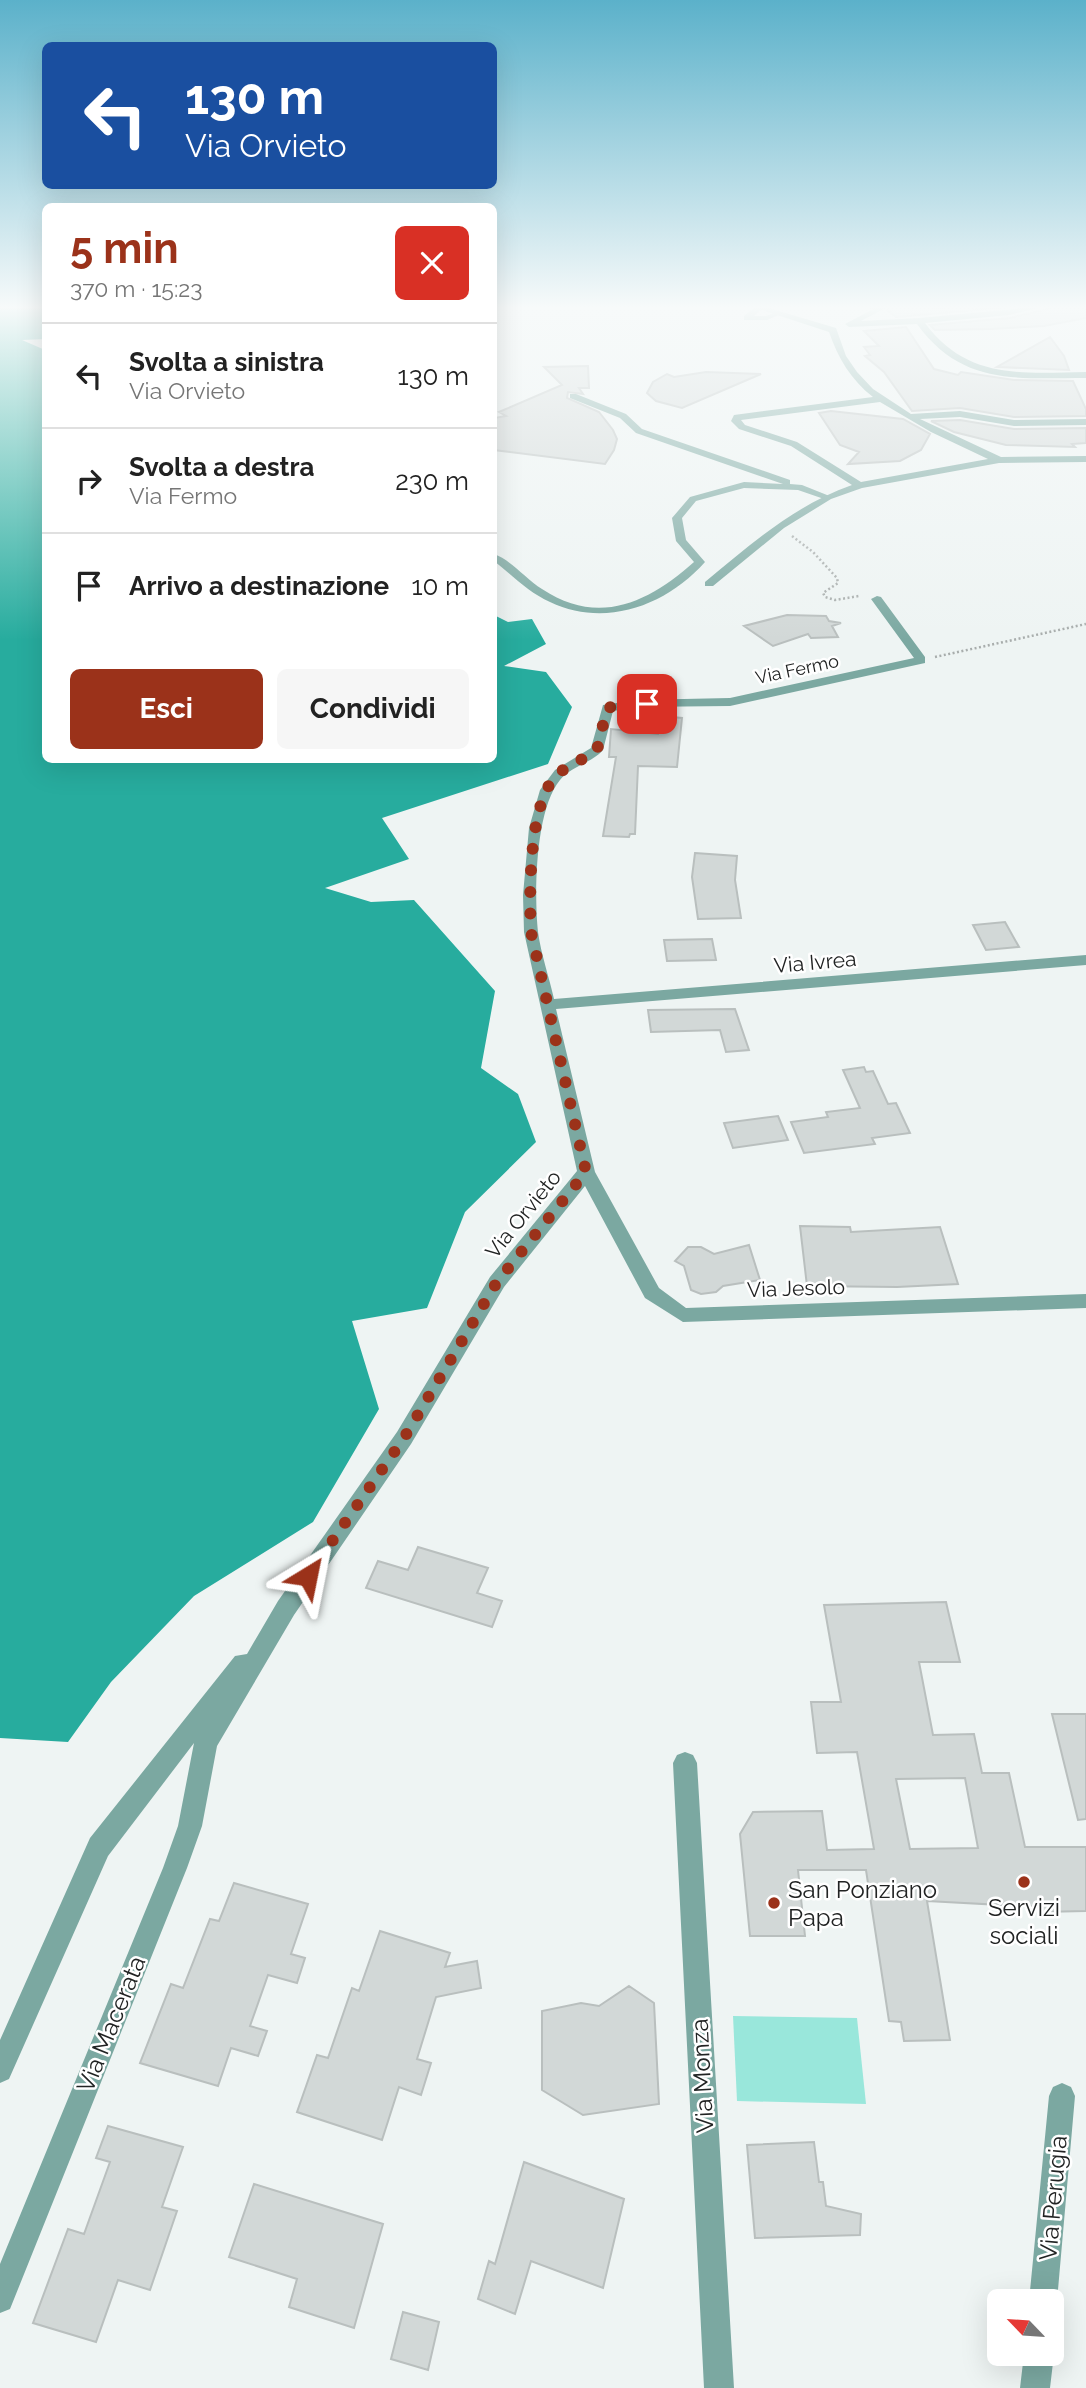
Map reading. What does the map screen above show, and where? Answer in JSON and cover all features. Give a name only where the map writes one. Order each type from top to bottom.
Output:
[{"type":"street","points":[[737,417],[736,421],[742,427],[794,444],[860,485]]},
{"type":"street","points":[[913,417],[999,460]]},
{"type":"street","points":[[981,417],[1014,423],[1086,422]]},
{"type":"street","points":[[709,584],[780,526],[827,496],[860,485],[999,460],[1086,458]]},
{"type":"street","points":[[877,599],[921,660]]},
{"type":"street","name":"Via Fermo","points":[[607,708],[626,703],[667,706],[729,702],[921,660]]},
{"type":"street","name":"Via Orvieto","points":[[206,1743],[286,1608],[404,1438],[497,1282],[586,1172],[531,932],[529,894],[533,846],[547,788],[558,774],[597,750],[607,708]]},
{"type":"street","name":"Via Ivrea","points":[[547,1005],[1086,960]]},
{"type":"street","name":"Via Jesolo","points":[[586,1172],[612,1225],[652,1293],[683,1315],[1086,1301]]},
{"type":"street","points":[[0,2070],[99,1847],[286,1608]]},
{"type":"street","name":"Via Macerata","points":[[0,2299],[175,1868],[190,1826],[206,1743]]},
{"type":"street","name":"Via Monza","points":[[685,1763],[719,2388]]},
{"type":"street","name":"Via Perugia","points":[[1044,2289],[1062,2096]]},
{"type":"street","points":[[1035,2388],[1037,2366]]},
{"type":"lane","points":[[626,417],[639,430],[827,496]]},
{"type":"lane","points":[[497,559],[553,600],[580,609],[616,610],[649,602],[677,583],[700,562],[681,541],[677,518],[693,499],[744,485],[799,486]]},
{"type":"path","points":[[780,526],[813,552],[837,578],[838,583],[834,588],[823,593],[825,597],[835,600],[859,596],[877,599]]},
{"type":"path","points":[[921,660],[1086,624]]},
{"type":"shaded area","points":[[0,417],[42,417],[42,763],[497,763],[497,616],[508,622],[532,619],[546,644],[504,666],[546,672],[572,707],[548,764],[382,818],[409,859],[325,888],[371,902],[414,900],[495,991],[481,1068],[518,1094],[536,1142],[465,1212],[427,1308],[352,1321],[379,1409],[313,1522],[194,1596],[111,1682],[68,1742],[0,1738]]},
{"type":"shaded area","points":[[733,2016],[857,2018],[866,2104],[737,2101]]},
{"type":"building","points":[[603,417],[617,439],[605,464],[497,450],[497,418]]},
{"type":"building","points":[[822,417],[903,419],[930,434],[921,450],[900,461],[848,464],[859,452],[840,445]]},
{"type":"building","points":[[960,420],[1014,429],[1086,428],[1086,443],[1072,444],[1075,447],[1006,445],[954,432],[931,421]]},
{"type":"building","points":[[787,615],[826,616],[829,621],[841,623],[832,626],[838,637],[811,638],[808,634],[773,646],[744,626]]},
{"type":"building","points":[[660,716],[682,718],[677,767],[638,766],[635,834],[630,834],[629,837],[603,836],[616,757],[609,757],[611,729],[658,734]]},
{"type":"building","points":[[695,853],[737,856],[735,880],[741,918],[698,919],[692,877]]},
{"type":"building","points":[[1005,922],[1019,947],[986,950],[973,925]]},
{"type":"building","points":[[712,939],[716,960],[667,961],[664,940]]},
{"type":"building","points":[[735,1009],[749,1050],[726,1052],[720,1030],[651,1032],[648,1010]]},
{"type":"building","points":[[864,1067],[866,1072],[873,1071],[888,1104],[896,1103],[910,1133],[872,1138],[875,1144],[804,1153],[791,1122],[828,1117],[826,1112],[860,1108],[843,1070]]},
{"type":"building","points":[[778,1116],[788,1140],[733,1148],[724,1123]]},
{"type":"building","points":[[800,1226],[850,1227],[851,1232],[940,1227],[958,1284],[897,1287],[807,1286]]},
{"type":"building","points":[[749,1245],[760,1280],[723,1286],[716,1292],[701,1294],[691,1290],[684,1266],[675,1261],[688,1247],[701,1247],[714,1254]]},
{"type":"building","points":[[418,1547],[488,1568],[477,1593],[502,1601],[492,1627],[366,1588],[378,1561],[408,1570]]},
{"type":"building","points":[[946,1602],[960,1662],[919,1662],[933,1735],[974,1734],[982,1773],[1009,1773],[1025,1847],[1086,1847],[1086,1911],[1041,1912],[1039,1907],[927,1901],[950,2040],[904,2041],[901,2022],[889,2021],[866,1870],[798,1870],[805,1936],[750,1936],[740,1834],[753,1812],[822,1811],[827,1850],[874,1849],[857,1752],[817,1753],[811,1702],[841,1702],[824,1605]],"holes":[[[965,1778],[978,1848],[910,1849],[896,1779]]]},
{"type":"building","points":[[1052,1714],[1086,1714],[1086,1819],[1078,1820]]},
{"type":"building","points":[[234,1883],[308,1904],[291,1954],[305,1958],[297,1983],[268,1975],[250,2026],[267,2031],[258,2056],[231,2048],[218,2086],[140,2063],[171,1984],[183,1988],[210,1919],[219,1921]]},
{"type":"building","points":[[380,1931],[450,1953],[445,1967],[477,1961],[481,1988],[436,1997],[417,2059],[431,2063],[421,2095],[399,2087],[382,2140],[297,2112],[317,2055],[328,2058],[352,1988],[359,1991]]},
{"type":"building","points":[[629,1986],[654,2003],[659,2104],[583,2115],[542,2090],[542,2011],[581,2003],[599,2006]]},
{"type":"building","points":[[108,2126],[183,2147],[162,2207],[177,2211],[150,2290],[118,2280],[96,2342],[33,2323],[68,2229],[84,2234],[110,2162],[96,2158]]},
{"type":"building","points":[[814,2142],[819,2182],[823,2182],[826,2206],[861,2214],[860,2235],[755,2238],[747,2145]]},
{"type":"building","points":[[524,2162],[624,2199],[603,2288],[531,2261],[515,2314],[478,2299],[489,2261],[495,2264]]},
{"type":"building","points":[[254,2184],[383,2224],[354,2328],[289,2307],[297,2279],[229,2257]]},
{"type":"building","points":[[403,2312],[439,2322],[428,2370],[391,2359]]},
{"type":"place","name":"Servizi sociali","points":[[1024,1882]]},
{"type":"place","name":"San Ponziano Papa","points":[[774,1903]]},
{"type":"route","points":[[308,1576],[404,1438],[497,1282],[586,1172],[531,932],[529,894],[533,846],[547,788],[558,774],[597,750],[607,708],[626,703],[647,704]]}]
